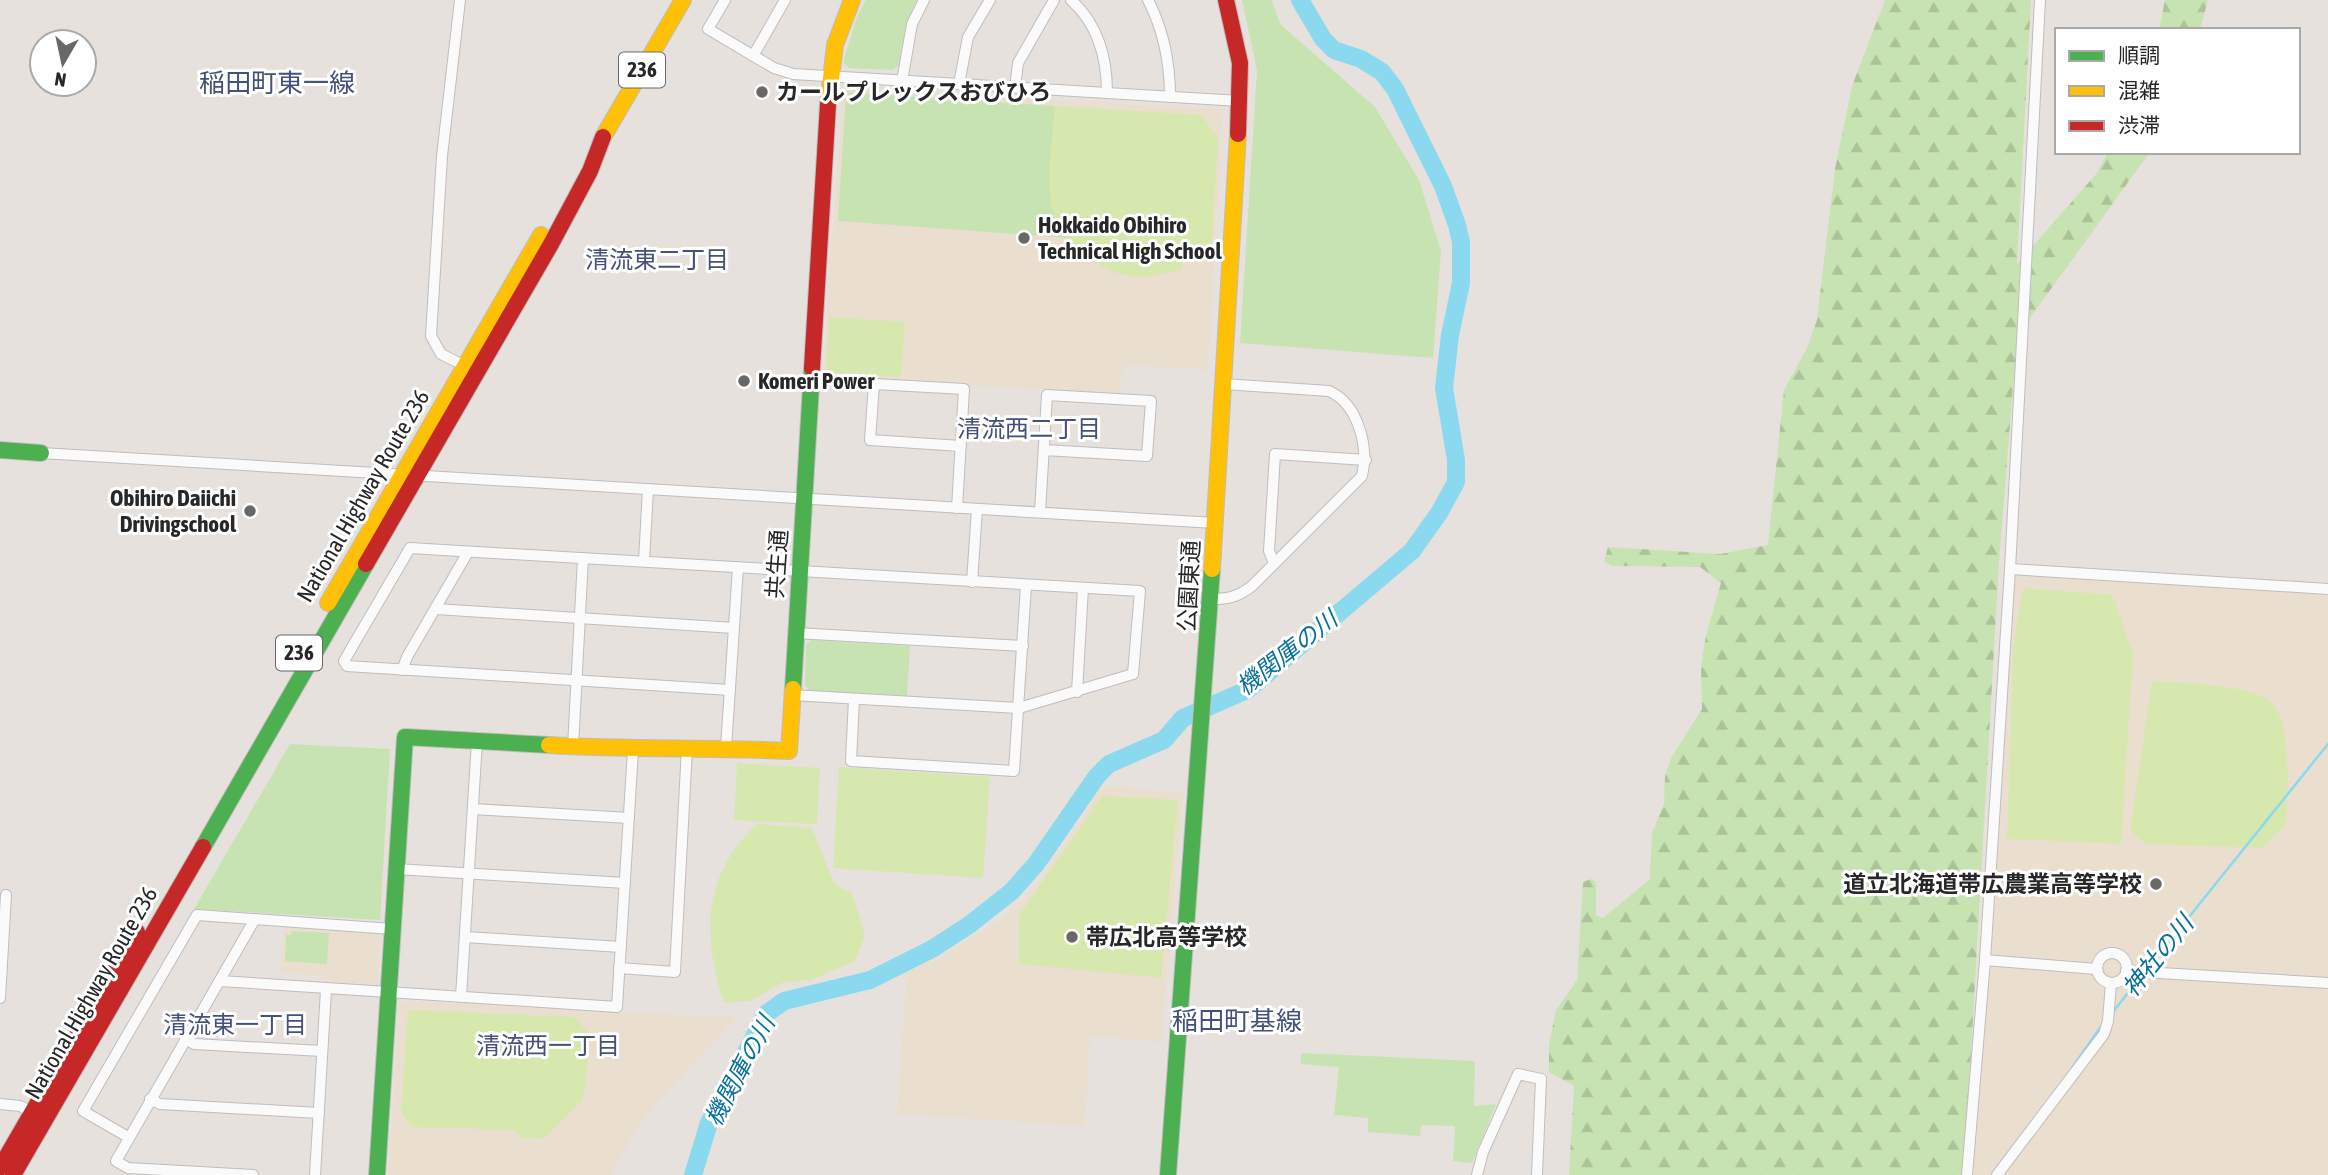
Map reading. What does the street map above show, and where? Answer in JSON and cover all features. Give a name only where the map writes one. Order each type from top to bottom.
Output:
[{"type":"main road","name":"National Highway Route 236","points":[[13,1175],[39,1116],[410,473],[570,208],[601,140],[683,0]]},
{"type":"main road","name":"共生通","points":[[396,869],[405,737],[633,750],[726,748],[789,751],[830,77],[835,45],[852,0]]},
{"type":"main road","name":"公園東通","points":[[1168,1175],[1203,720],[1240,101],[1240,63],[1226,0]]},
{"type":"main road","points":[[0,450],[41,453]]},
{"type":"main road","points":[[377,1175],[396,869]]},
{"type":"main road","name":"National Highway Route 236","points":[[0,1168],[39,1116]]},
{"type":"street","points":[[460,0],[442,156],[431,336],[441,354],[471,369]]},
{"type":"street","points":[[725,0],[708,29],[753,56],[793,74],[1240,101]]},
{"type":"street","points":[[753,56],[785,0]]},
{"type":"street","points":[[902,81],[912,24],[924,0]]},
{"type":"street","points":[[959,84],[968,37],[990,0]]},
{"type":"street","points":[[1015,88],[1018,63],[1054,0]]},
{"type":"street","points":[[1071,0],[1091,26],[1099,42],[1105,59],[1107,93]]},
{"type":"street","points":[[1148,0],[1164,42],[1170,72],[1170,97]]},
{"type":"street","points":[[1967,1175],[1985,960],[2010,569],[2040,0]]},
{"type":"street","points":[[957,508],[961,446],[964,389],[874,384],[870,440],[961,446]]},
{"type":"street","points":[[1211,599],[1241,595],[1362,476],[1366,460],[1350,405],[1339,396],[1329,391],[1224,384]]},
{"type":"street","points":[[1040,512],[1047,395],[1151,401],[1147,456],[1044,450]]},
{"type":"street","points":[[41,453],[1215,523]]},
{"type":"street","points":[[1274,563],[1269,551],[1275,454],[1366,460]]},
{"type":"street","points":[[644,561],[648,489]]},
{"type":"street","points":[[972,582],[977,509]]},
{"type":"street","points":[[730,690],[347,666],[344,661],[410,548],[1140,591],[1133,674],[1077,692],[1019,708],[792,695]]},
{"type":"street","points":[[402,670],[468,552]]},
{"type":"street","points":[[573,747],[583,558]]},
{"type":"street","points":[[726,748],[738,567]]},
{"type":"street","points":[[2010,569],[2328,589]]},
{"type":"street","points":[[854,699],[851,761],[1014,771],[1026,585]]},
{"type":"street","points":[[1077,692],[1083,588]]},
{"type":"street","points":[[436,609],[734,628]]},
{"type":"street","points":[[796,633],[1023,646]]},
{"type":"street","points":[[461,997],[477,741]]},
{"type":"street","points":[[619,968],[675,972],[687,748]]},
{"type":"street","points":[[220,981],[617,1007],[633,750]]},
{"type":"street","points":[[473,809],[629,818]]},
{"type":"street","points":[[396,869],[625,883]]},
{"type":"street","points":[[0,998],[6,895]]},
{"type":"street","points":[[128,1137],[83,1111],[197,915],[392,929]]},
{"type":"street","points":[[253,1175],[128,1168],[116,1161],[255,919]]},
{"type":"street","points":[[465,937],[621,947]]},
{"type":"street","points":[[2113,953],[2125,961],[2126,971],[2119,981],[2111,983],[2099,977],[2096,969],[2099,959],[2113,953]]},
{"type":"street","points":[[1985,960],[2096,969]]},
{"type":"street","points":[[2126,971],[2328,983]]},
{"type":"street","points":[[1997,1175],[2104,1034],[2109,1021],[2111,983]]},
{"type":"street","points":[[315,1175],[326,990]]},
{"type":"street","points":[[185,1040],[194,1044],[322,1051]]},
{"type":"street","points":[[1477,1175],[1483,1152],[1518,1074],[1541,1079],[1537,1175]]},
{"type":"street","points":[[150,1100],[160,1104],[319,1113]]},
{"type":"street","points":[[0,1104],[20,1106],[39,1116]]},
{"type":"shaded area","name":"Hokkaido Obihiro Technical High School","points":[[843,88],[1223,110],[1208,370],[1129,365],[1121,373],[1121,394],[823,376]]},
{"type":"shaded area","name":"道立北海道帯広農業高等学校","points":[[2005,574],[2328,592],[2328,1175],[1964,1175]]},
{"type":"shaded area","name":"帯広北高等学校","points":[[1102,786],[1183,793],[1161,1042],[1090,1036],[1085,1126],[897,1114],[907,972],[941,957],[1004,918],[1036,886]]},
{"type":"shaded area","points":[[284,927],[375,932],[380,938],[377,986],[323,983],[323,976],[281,973]]},
{"type":"shaded area","points":[[405,1001],[736,1018],[650,1110],[615,1164],[612,1175],[389,1175],[399,1006]]},
{"type":"green space","points":[[866,0],[917,0],[906,25],[898,66],[893,70],[849,68],[843,62],[857,17]]},
{"type":"green space","points":[[1242,0],[1271,0],[1281,25],[1375,107],[1419,180],[1441,251],[1433,358],[1240,343],[1257,70]]},
{"type":"green space","points":[[1885,0],[2031,0],[2017,264],[2097,173],[2107,154],[2149,154],[2017,336],[1999,562],[1964,1175],[1569,1175],[1574,1086],[1549,1072],[1549,1045],[1556,1010],[1577,980],[1583,882],[1591,879],[1596,882],[1596,915],[1603,918],[1650,879],[1652,833],[1664,804],[1665,776],[1671,758],[1702,709],[1701,667],[1706,635],[1721,583],[1700,567],[1612,566],[1604,562],[1608,547],[1720,554],[1768,545],[1784,390],[1806,350],[1817,320],[1835,169],[1852,86]]},
{"type":"green space","points":[[2165,0],[2208,0],[2201,28],[2159,28]]},
{"type":"green space","points":[[846,92],[1055,106],[1051,191],[1054,208],[1068,238],[838,221]]},
{"type":"green space","points":[[1055,106],[1201,115],[1218,138],[1211,259],[1183,260],[1182,269],[1138,277],[1124,275],[1097,264],[1074,245],[1057,221],[1052,207],[1050,171]]},
{"type":"green space","points":[[829,317],[905,322],[901,377],[826,372]]},
{"type":"green space","points":[[2023,588],[2112,595],[2133,654],[2121,844],[2007,839],[2013,648]]},
{"type":"green space","points":[[812,640],[910,646],[907,696],[810,691],[805,685],[806,644]]},
{"type":"green space","points":[[2152,681],[2244,690],[2268,700],[2276,709],[2282,722],[2287,758],[2286,824],[2261,848],[2145,844],[2130,830]]},
{"type":"green space","points":[[290,744],[390,749],[380,920],[194,909]]},
{"type":"green space","points":[[737,763],[820,768],[817,824],[734,820]]},
{"type":"green space","points":[[839,767],[990,777],[983,878],[833,868]]},
{"type":"green space","points":[[1102,796],[1178,800],[1161,978],[1019,964],[1019,915]]},
{"type":"green space","points":[[757,824],[812,828],[834,884],[852,893],[865,935],[855,961],[811,980],[784,982],[750,1001],[724,1003],[712,954],[712,908],[717,885],[726,864]]},
{"type":"green space","points":[[292,931],[329,933],[327,964],[285,961],[286,935],[291,935]]},
{"type":"green space","points":[[408,1010],[575,1017],[590,1035],[583,1100],[544,1139],[521,1138],[515,1130],[412,1127],[401,1113]]},
{"type":"green space","points":[[1301,1053],[1475,1061],[1474,1106],[1496,1104],[1472,1163],[1453,1161],[1455,1126],[1421,1125],[1420,1136],[1368,1132],[1368,1118],[1334,1115],[1339,1067],[1301,1064]]},
{"type":"waterway","name":"機関庫の川","points":[[693,1175],[709,1123],[766,1014],[784,1001],[870,980],[932,949],[969,925],[1011,892],[1036,864],[1097,776],[1109,764],[1164,740],[1183,718],[1249,689],[1412,551],[1439,513],[1456,482],[1456,460],[1444,388],[1450,335],[1461,283],[1461,242],[1457,225],[1443,186],[1395,89],[1382,72],[1361,59],[1334,50],[1323,39],[1300,0]]},
{"type":"waterway","name":"神社の川","points":[[2148,968],[2328,744]]},
{"type":"waterway","name":"神社の川","points":[[2113,1012],[2141,976]]},
{"type":"waterway","name":"神社の川","points":[[2072,1068],[2102,1025]]},
{"type":"traffic: fast","points":[[793,689],[812,368]]},
{"type":"traffic: fast","points":[[0,450],[41,453]]},
{"type":"traffic: fast","points":[[203,847],[366,564]]},
{"type":"traffic: fast","points":[[1168,1175],[1212,569]]},
{"type":"traffic: fast","points":[[377,1175],[405,737],[549,745]]},
{"type":"traffic: slow","points":[[603,137],[683,0]]},
{"type":"traffic: slow","points":[[828,104],[835,45],[852,0]]},
{"type":"traffic: slow","points":[[1212,569],[1238,134]]},
{"type":"traffic: slow","points":[[328,603],[541,235]]},
{"type":"traffic: slow","points":[[549,745],[789,751],[793,689]]},
{"type":"traffic: jam","points":[[1226,0],[1240,63],[1238,134]]},
{"type":"traffic: jam","points":[[812,368],[828,104]]},
{"type":"traffic: jam","points":[[366,564],[551,244],[590,171],[603,137]]},
{"type":"traffic: jam","points":[[13,1175],[203,847]]},
{"type":"traffic: jam","points":[[0,1168],[137,932]]},
{"type":"place","name":"カールプレックスおびひろ","points":[[762,92]]},
{"type":"place","name":"Hokkaido Obihiro Technical High School","points":[[1024,238]]},
{"type":"place","name":"Komeri Power","points":[[744,381]]},
{"type":"place","name":"Obihiro Daiichi Drivingschool","points":[[250,511]]},
{"type":"place","name":"道立北海道帯広農業高等学校","points":[[2156,884]]},
{"type":"place","name":"帯広北高等学校","points":[[1072,937]]},
{"type":"district","name":"稲田町東一線","points":[[277,83]]},
{"type":"district","name":"清流東二丁目","points":[[657,260]]},
{"type":"district","name":"清流西二丁目","points":[[1029,429]]},
{"type":"district","name":"稲田町基線","points":[[1237,1021]]},
{"type":"district","name":"清流東一丁目","points":[[235,1025]]},
{"type":"district","name":"清流西一丁目","points":[[548,1046]]}]
